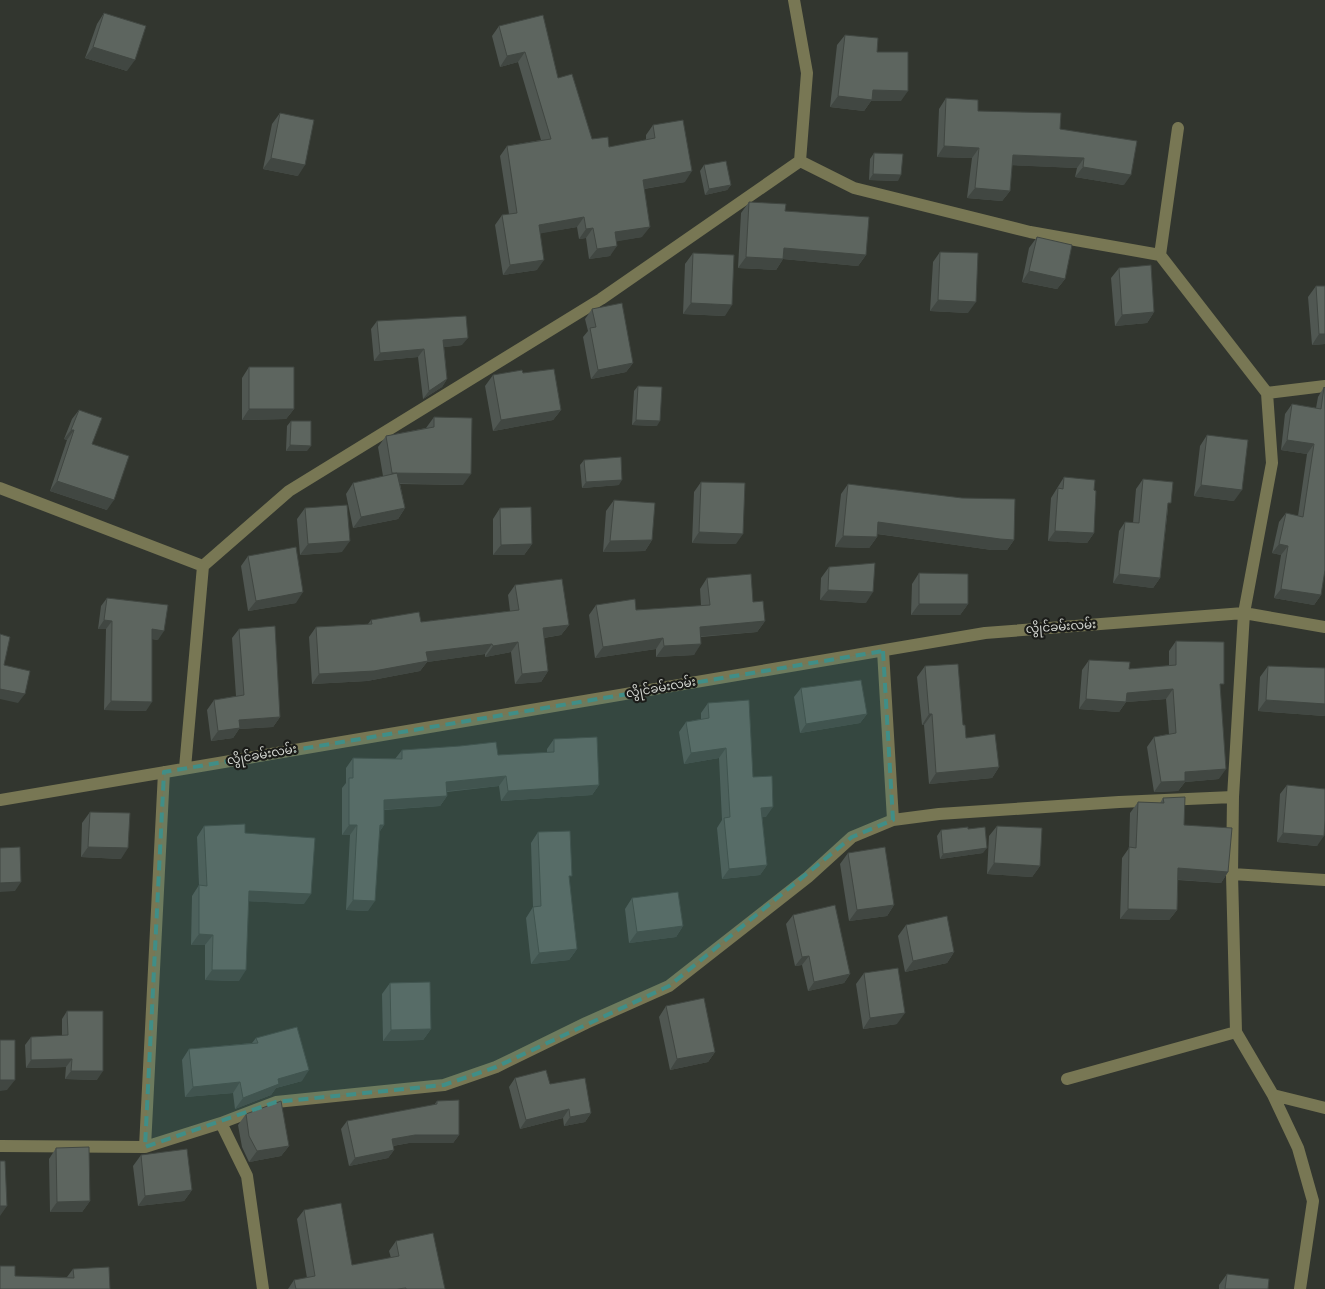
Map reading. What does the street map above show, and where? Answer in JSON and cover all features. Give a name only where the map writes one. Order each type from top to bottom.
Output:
[{"type":"street","points":[[794,0],[807,73],[800,161]]},
{"type":"street","points":[[1160,255],[1178,128]]},
{"type":"street","points":[[800,161],[854,188],[1030,232],[1160,255],[1267,393],[1272,463],[1244,613],[1233,797],[1232,874],[1236,1032],[1273,1095],[1298,1148],[1313,1201],[1300,1289]]},
{"type":"street","points":[[185,768],[203,566],[289,491],[601,299],[800,161]]},
{"type":"street","points":[[1267,393],[1325,386]]},
{"type":"street","points":[[0,488],[203,566]]},
{"type":"street","name":"လွိုင်ခမ်းလမ်း","points":[[0,800],[985,633],[1244,613],[1325,626]]},
{"type":"street","points":[[883,651],[893,820]]},
{"type":"street","points":[[145,1147],[164,772]]},
{"type":"street","points":[[0,1146],[145,1147],[221,1123],[276,1102],[444,1085],[496,1068],[586,1023],[669,986],[808,877],[852,837],[893,820],[939,814],[1119,802],[1233,797]]},
{"type":"street","points":[[1232,874],[1325,880]]},
{"type":"street","points":[[1067,1079],[1236,1032]]},
{"type":"street","points":[[1273,1095],[1325,1108]]},
{"type":"street","points":[[221,1123],[247,1176],[263,1289]]},
{"type":"highlighted area","points":[[883,651],[893,820],[852,837],[669,986],[496,1067],[444,1085],[276,1102],[145,1147],[164,772]]},
{"type":"building","points":[[104,13],[146,26],[135,60],[93,47]]},
{"type":"building","points":[[543,15],[558,78],[572,74],[592,139],[608,137],[609,147],[655,138],[653,125],[683,120],[692,171],[643,180],[650,227],[615,232],[617,246],[597,249],[593,228],[586,229],[584,217],[539,225],[544,260],[510,265],[502,215],[517,213],[507,146],[551,139],[525,52],[507,56],[499,26]]},
{"type":"building","points":[[845,35],[878,38],[877,52],[908,52],[908,91],[873,90],[872,100],[838,96]]},
{"type":"building","points":[[946,98],[978,100],[978,111],[1061,113],[1060,129],[1137,141],[1131,175],[1083,167],[1084,158],[1013,155],[1010,191],[975,188],[979,148],[944,146]]},
{"type":"building","points":[[280,113],[314,120],[305,165],[271,158]]},
{"type":"building","points":[[874,153],[903,154],[901,175],[873,174]]},
{"type":"building","points":[[726,161],[731,185],[709,189],[704,165]]},
{"type":"building","points":[[749,202],[786,204],[785,211],[869,217],[866,255],[784,248],[783,259],[746,257]]},
{"type":"building","points":[[1037,237],[1072,245],[1065,279],[1029,271]]},
{"type":"building","points":[[940,252],[978,253],[976,302],[938,300]]},
{"type":"building","points":[[693,253],[734,255],[732,305],[691,303]]},
{"type":"building","points":[[1151,265],[1154,312],[1122,315],[1119,268]]},
{"type":"building","points":[[1316,286],[1325,286],[1325,334],[1319,334]]},
{"type":"building","points":[[622,303],[633,363],[598,370],[590,328],[596,327],[592,309]]},
{"type":"building","points":[[466,316],[468,338],[443,340],[447,379],[429,391],[424,349],[380,353],[377,321]]},
{"type":"building","points":[[249,367],[294,367],[294,409],[249,409]]},
{"type":"building","points":[[554,369],[561,410],[501,420],[493,375],[522,370],[523,373]]},
{"type":"building","points":[[638,386],[662,387],[660,421],[636,420]]},
{"type":"building","points":[[1324,387],[1325,570],[1321,595],[1281,589],[1288,546],[1279,544],[1286,513],[1303,517],[1314,444],[1287,440],[1292,404],[1321,409]]},
{"type":"building","points":[[79,410],[102,418],[92,444],[129,456],[114,500],[57,481],[74,430],[71,430]]},
{"type":"building","points":[[434,417],[472,418],[471,474],[392,473],[386,436],[434,427]]},
{"type":"building","points":[[291,421],[311,421],[311,446],[290,445]]},
{"type":"building","points":[[1207,435],[1248,440],[1242,490],[1201,485]]},
{"type":"building","points":[[621,457],[622,480],[586,482],[584,460]]},
{"type":"building","points":[[397,473],[405,508],[361,517],[353,483]]},
{"type":"building","points":[[1064,477],[1095,480],[1094,533],[1055,531],[1058,488],[1063,489]]},
{"type":"building","points":[[1143,479],[1173,482],[1171,503],[1168,503],[1160,578],[1119,574],[1125,522],[1139,523]]},
{"type":"building","points":[[701,482],[745,483],[743,534],[699,532]]},
{"type":"building","points":[[848,484],[962,498],[1015,499],[1014,540],[878,522],[877,537],[843,536]]},
{"type":"building","points":[[614,500],[655,503],[652,540],[610,541]]},
{"type":"building","points":[[347,505],[350,541],[308,544],[305,508]]},
{"type":"building","points":[[531,507],[532,544],[501,545],[500,508]]},
{"type":"building","points":[[296,547],[303,592],[256,601],[248,556]]},
{"type":"building","points":[[875,563],[873,592],[828,590],[829,567]]},
{"type":"building","points":[[919,573],[968,574],[968,604],[919,604]]},
{"type":"building","points":[[751,574],[753,602],[763,601],[765,621],[700,627],[701,644],[664,646],[663,638],[603,647],[596,605],[635,599],[636,610],[710,605],[707,578]]},
{"type":"building","points":[[562,579],[569,625],[543,628],[548,671],[522,674],[518,642],[426,652],[428,661],[374,671],[319,674],[316,627],[372,624],[371,620],[419,612],[421,622],[519,610],[515,585]]},
{"type":"building","points":[[107,598],[168,605],[164,631],[152,629],[152,702],[111,701],[112,621],[104,620]]},
{"type":"building","points":[[275,626],[280,717],[239,720],[240,728],[218,731],[214,700],[244,695],[239,629]]},
{"type":"building","points":[[0,634],[10,637],[4,665],[30,671],[25,694],[0,689]]},
{"type":"building","points":[[1176,641],[1224,642],[1224,684],[1220,684],[1226,769],[1185,772],[1185,781],[1161,782],[1154,737],[1176,733],[1173,689],[1127,693],[1126,702],[1086,699],[1089,660],[1130,662],[1129,669],[1176,665]]},
{"type":"building","points":[[958,664],[963,725],[965,725],[966,738],[995,734],[999,767],[936,773],[932,714],[929,714],[925,666]]},
{"type":"building","points":[[1268,666],[1325,668],[1325,704],[1266,700]]},
{"type":"building","points":[[861,680],[867,714],[806,724],[801,688]]},
{"type":"building","points":[[749,700],[753,777],[772,776],[773,807],[761,808],[767,865],[729,869],[724,818],[730,817],[726,748],[691,753],[686,722],[709,718],[708,703]]},
{"type":"building","points":[[597,737],[599,785],[508,791],[506,776],[446,782],[447,796],[384,800],[384,825],[380,825],[375,901],[353,900],[357,825],[349,825],[349,778],[353,778],[353,758],[402,759],[402,750],[496,742],[498,755],[554,752],[554,739]]},
{"type":"building","points":[[1287,785],[1325,789],[1324,836],[1283,833]]},
{"type":"building","points":[[1185,797],[1184,825],[1232,828],[1228,872],[1178,868],[1177,910],[1128,909],[1129,847],[1136,848],[1138,802],[1164,803],[1163,798]]},
{"type":"building","points":[[90,812],[130,813],[128,848],[88,847]]},
{"type":"building","points":[[245,824],[245,833],[315,838],[311,894],[249,891],[246,970],[212,970],[213,935],[199,934],[199,885],[207,886],[204,826]]},
{"type":"building","points":[[997,826],[1042,828],[1040,866],[994,863]]},
{"type":"building","points":[[968,827],[968,829],[985,827],[987,848],[943,854],[941,830]]},
{"type":"building","points":[[570,831],[572,876],[569,876],[577,949],[539,953],[533,907],[541,906],[538,832]]},
{"type":"building","points":[[20,847],[21,882],[0,883],[0,848]]},
{"type":"building","points":[[885,847],[894,905],[857,910],[848,853]]},
{"type":"building","points":[[678,892],[683,926],[637,932],[632,898]]},
{"type":"building","points":[[835,905],[850,974],[814,982],[809,956],[802,957],[793,915]]},
{"type":"building","points":[[947,916],[954,952],[913,961],[906,925]]},
{"type":"building","points":[[898,968],[905,1013],[870,1018],[864,973]]},
{"type":"building","points":[[430,982],[431,1029],[391,1030],[390,983]]},
{"type":"building","points":[[704,998],[715,1052],[677,1059],[666,1006]]},
{"type":"building","points":[[67,1011],[103,1011],[103,1071],[71,1071],[72,1059],[31,1060],[31,1037],[68,1035]]},
{"type":"building","points":[[297,1027],[309,1070],[278,1079],[279,1084],[243,1098],[240,1082],[193,1087],[189,1049],[258,1043],[256,1038]]},
{"type":"building","points":[[0,1040],[15,1040],[15,1080],[0,1080]]},
{"type":"building","points":[[546,1070],[550,1084],[585,1078],[591,1113],[570,1117],[569,1109],[526,1120],[515,1078]]},
{"type":"building","points":[[459,1100],[459,1135],[415,1135],[392,1139],[394,1150],[355,1158],[347,1121],[437,1104],[437,1101]]},
{"type":"building","points":[[281,1101],[289,1146],[257,1151],[249,1136],[246,1114]]},
{"type":"building","points":[[89,1147],[90,1201],[57,1202],[56,1148]]},
{"type":"building","points":[[187,1149],[192,1190],[145,1196],[141,1155]]},
{"type":"building","points":[[0,1161],[5,1161],[7,1206],[0,1206]]},
{"type":"building","points":[[341,1203],[352,1265],[399,1256],[396,1241],[433,1233],[445,1289],[296,1289],[294,1280],[315,1276],[304,1210]]},
{"type":"building","points":[[0,1266],[15,1266],[15,1276],[74,1278],[73,1269],[109,1267],[110,1289],[0,1289]]},
{"type":"building","points":[[1227,1274],[1269,1279],[1268,1289],[1225,1289]]}]
